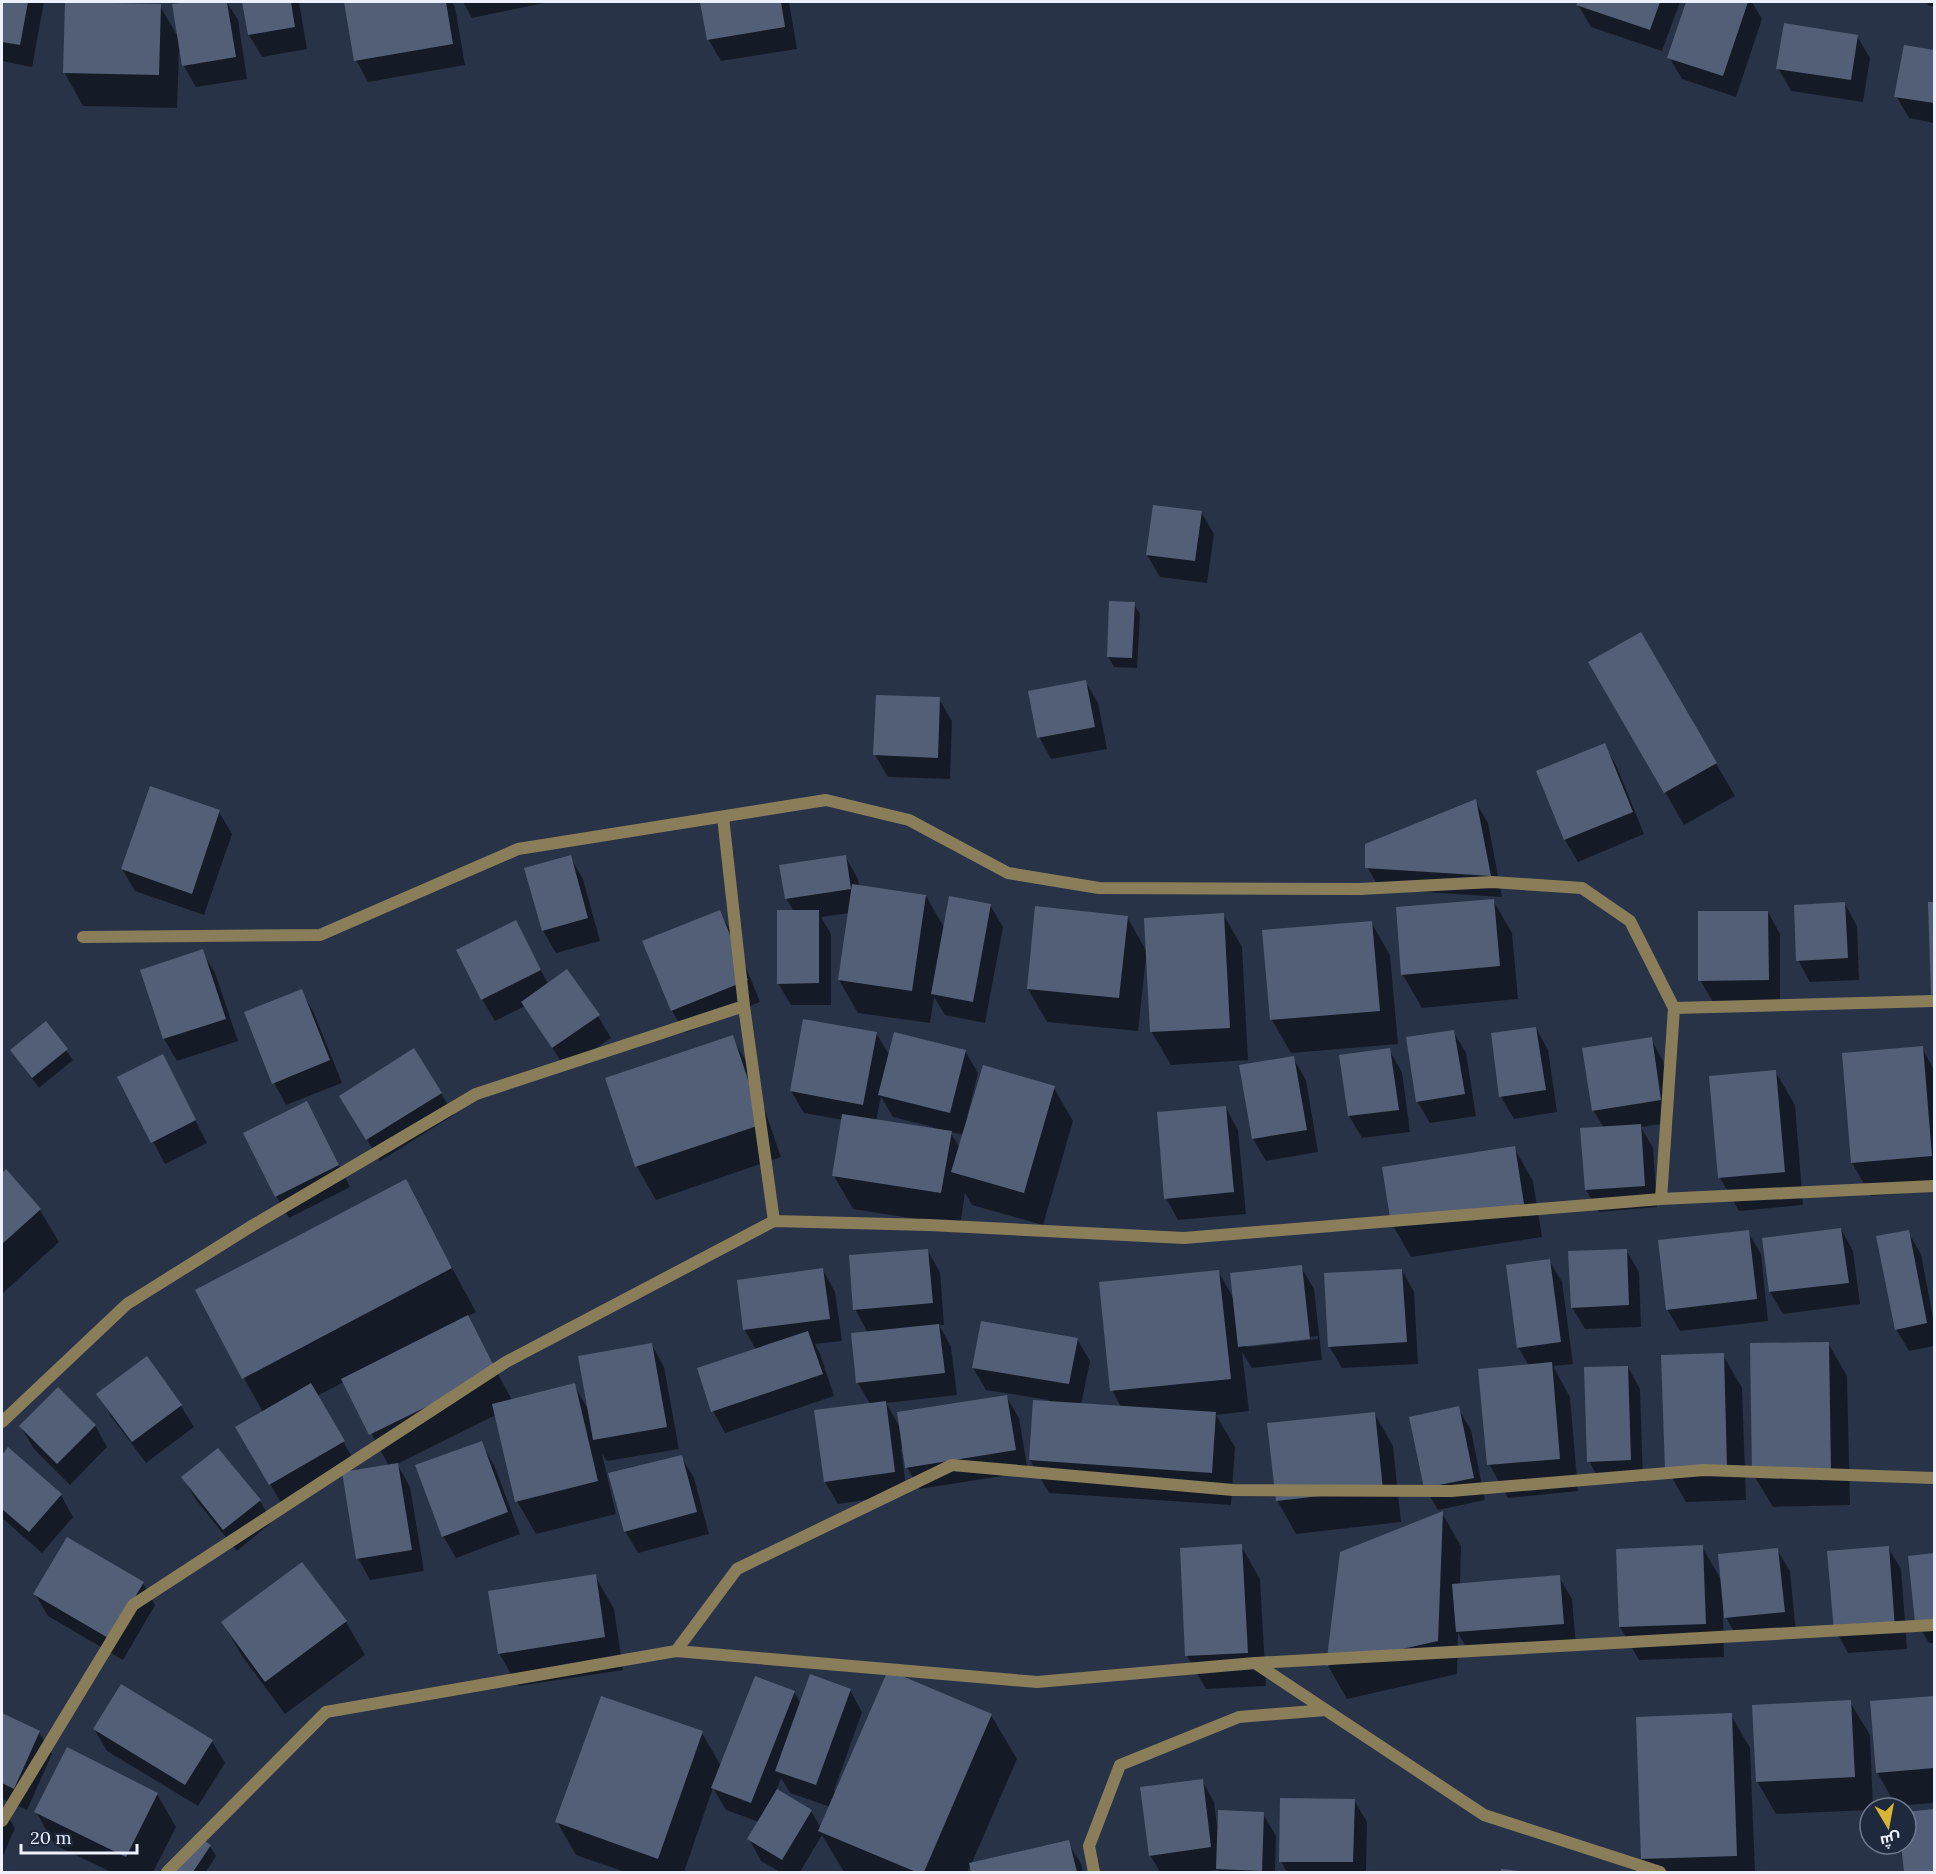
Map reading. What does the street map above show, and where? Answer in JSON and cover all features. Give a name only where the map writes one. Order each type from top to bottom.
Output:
[{"type":"street","points":[[83,938],[320,935],[518,849],[826,800],[909,820],[1008,873],[1099,888],[1360,889],[1492,882],[1582,888],[1630,921],[1674,1008],[1661,1199]]},
{"type":"street","points":[[723,817],[744,1006],[774,1221]]},
{"type":"street","points":[[1674,1008],[1935,1001]]},
{"type":"street","points":[[2,1422],[127,1304],[250,1227],[476,1094],[744,1006]]},
{"type":"street","points":[[2,1821],[133,1605],[506,1362],[774,1221],[929,1225],[1184,1238],[1661,1199],[1935,1186]]},
{"type":"street","points":[[676,1651],[736,1569],[952,1465],[1233,1490],[1450,1491],[1704,1470],[1935,1478]]},
{"type":"street","points":[[167,1872],[326,1712],[676,1651],[1037,1682],[1256,1663],[1935,1625]]},
{"type":"street","points":[[1256,1663],[1484,1815],[1660,1872]]},
{"type":"street","points":[[1094,1872],[1089,1845],[1120,1766],[1239,1717],[1326,1710]]},
{"type":"building","points":[[2,2],[28,2],[20,45],[2,42]]},
{"type":"building","points":[[65,2],[161,4],[159,75],[63,73]]},
{"type":"building","points":[[227,2],[236,57],[182,66],[172,4]]},
{"type":"building","points":[[242,2],[291,2],[295,27],[248,35]]},
{"type":"building","points":[[344,2],[446,2],[453,44],[354,61]]},
{"type":"building","points":[[700,2],[781,2],[785,27],[707,40]]},
{"type":"building","points":[[1578,2],[1660,2],[1650,30],[1576,5]]},
{"type":"building","points":[[1686,2],[1748,2],[1723,76],[1667,58]]},
{"type":"building","points":[[1784,23],[1858,35],[1851,80],[1776,69]]},
{"type":"building","points":[[1904,45],[1934,50],[1934,103],[1894,97]]},
{"type":"building","points":[[1153,505],[1202,511],[1195,561],[1146,555]]},
{"type":"building","points":[[1109,601],[1135,602],[1132,658],[1107,657]]},
{"type":"building","points":[[1641,632],[1717,763],[1664,793],[1588,662]]},
{"type":"building","points":[[1086,680],[1095,727],[1037,738],[1028,691]]},
{"type":"building","points":[[876,695],[940,697],[938,758],[873,755]]},
{"type":"building","points":[[1605,743],[1633,812],[1564,840],[1536,771]]},
{"type":"building","points":[[150,786],[220,810],[192,894],[121,869]]},
{"type":"building","points":[[1476,799],[1491,876],[1365,868],[1365,844]]},
{"type":"building","points":[[571,855],[588,918],[542,931],[524,868]]},
{"type":"building","points":[[846,855],[851,889],[785,899],[779,865]]},
{"type":"building","points":[[852,884],[926,895],[912,991],[838,980]]},
{"type":"building","points":[[949,896],[991,904],[973,1002],[931,994]]},
{"type":"building","points":[[1494,899],[1500,966],[1401,975],[1396,907]]},
{"type":"building","points":[[1845,902],[1848,958],[1796,961],[1794,905]]},
{"type":"building","points":[[1928,902],[1934,902],[1934,994],[1931,995]]},
{"type":"building","points":[[1035,906],[1128,916],[1119,998],[1027,989]]},
{"type":"building","points":[[720,910],[748,980],[671,1011],[642,941]]},
{"type":"building","points":[[777,910],[819,910],[819,983],[777,984]]},
{"type":"building","points":[[1698,911],[1768,911],[1769,980],[1698,981]]},
{"type":"building","points":[[1224,913],[1230,1028],[1150,1032],[1144,918]]},
{"type":"building","points":[[516,920],[541,970],[481,1000],[456,950]]},
{"type":"building","points":[[1372,921],[1380,1011],[1270,1020],[1262,930]]},
{"type":"building","points":[[203,949],[226,1019],[163,1039],[140,970]]},
{"type":"building","points":[[567,969],[600,1015],[552,1048],[521,1002]]},
{"type":"building","points":[[302,989],[330,1060],[272,1084],[244,1012]]},
{"type":"building","points":[[803,1019],[877,1032],[863,1105],[790,1091]]},
{"type":"building","points":[[46,1021],[68,1049],[32,1078],[10,1050]]},
{"type":"building","points":[[1536,1027],[1546,1090],[1499,1097],[1491,1033]]},
{"type":"building","points":[[1454,1030],[1465,1094],[1416,1102],[1406,1037]]},
{"type":"building","points":[[894,1032],[966,1050],[950,1113],[878,1095]]},
{"type":"building","points":[[733,1035],[763,1124],[635,1167],[605,1078]]},
{"type":"building","points":[[1652,1037],[1661,1100],[1592,1111],[1582,1048]]},
{"type":"building","points":[[1923,1046],[1932,1156],[1851,1163],[1842,1053]]},
{"type":"building","points":[[414,1048],[442,1093],[366,1140],[339,1096]]},
{"type":"building","points":[[1390,1048],[1399,1110],[1348,1116],[1339,1055]]},
{"type":"building","points":[[163,1054],[196,1120],[151,1143],[117,1077]]},
{"type":"building","points":[[1294,1056],[1307,1130],[1252,1139],[1239,1065]]},
{"type":"building","points":[[983,1065],[1055,1086],[1024,1193],[951,1172]]},
{"type":"building","points":[[1776,1070],[1785,1172],[1718,1178],[1709,1076]]},
{"type":"building","points":[[307,1101],[339,1165],[275,1197],[243,1133]]},
{"type":"building","points":[[1226,1106],[1234,1192],[1164,1199],[1157,1112]]},
{"type":"building","points":[[842,1114],[952,1131],[941,1193],[832,1176]]},
{"type":"building","points":[[1641,1124],[1645,1186],[1585,1190],[1580,1128]]},
{"type":"building","points":[[1515,1146],[1524,1204],[1391,1224],[1382,1167]]},
{"type":"building","points":[[6,1169],[41,1209],[2,1244],[2,1173]]},
{"type":"building","points":[[406,1179],[452,1268],[242,1379],[195,1290]]},
{"type":"building","points":[[1841,1228],[1849,1283],[1769,1292],[1762,1238]]},
{"type":"building","points":[[1749,1230],[1757,1299],[1666,1310],[1658,1240]]},
{"type":"building","points":[[1909,1230],[1927,1323],[1895,1330],[1876,1236]]},
{"type":"building","points":[[928,1249],[933,1303],[853,1310],[849,1255]]},
{"type":"building","points":[[1627,1249],[1629,1305],[1571,1308],[1568,1251]]},
{"type":"building","points":[[1550,1259],[1561,1342],[1517,1348],[1506,1265]]},
{"type":"building","points":[[1302,1265],[1310,1339],[1238,1347],[1230,1273]]},
{"type":"building","points":[[823,1268],[830,1319],[743,1330],[737,1280]]},
{"type":"building","points":[[1402,1269],[1407,1342],[1328,1347],[1324,1273]]},
{"type":"building","points":[[1219,1270],[1231,1379],[1110,1391],[1099,1282]]},
{"type":"building","points":[[468,1315],[497,1372],[369,1435],[341,1379]]},
{"type":"building","points":[[981,1321],[1078,1338],[1069,1384],[972,1368]]},
{"type":"building","points":[[939,1324],[945,1373],[856,1383],[851,1333]]},
{"type":"building","points":[[808,1331],[823,1374],[711,1412],[697,1368]]},
{"type":"building","points":[[1829,1342],[1831,1472],[1752,1474],[1750,1343]]},
{"type":"building","points":[[652,1343],[667,1427],[593,1440],[578,1356]]},
{"type":"building","points":[[1724,1353],[1727,1467],[1665,1470],[1661,1355]]},
{"type":"building","points":[[147,1356],[182,1405],[132,1442],[96,1394]]},
{"type":"building","points":[[1552,1362],[1560,1459],[1487,1465],[1478,1369]]},
{"type":"building","points":[[1628,1366],[1631,1460],[1587,1462],[1584,1367]]},
{"type":"building","points":[[311,1383],[345,1441],[269,1485],[235,1427]]},
{"type":"building","points":[[575,1383],[598,1481],[515,1502],[492,1404]]},
{"type":"building","points":[[58,1387],[96,1425],[57,1464],[19,1426]]},
{"type":"building","points":[[1007,1395],[1016,1450],[905,1468],[897,1412]]},
{"type":"building","points":[[1033,1400],[1216,1412],[1212,1473],[1029,1460]]},
{"type":"building","points":[[886,1401],[895,1472],[824,1482],[814,1410]]},
{"type":"building","points":[[1459,1406],[1474,1478],[1424,1488],[1409,1417]]},
{"type":"building","points":[[1375,1412],[1383,1489],[1276,1501],[1267,1423]]},
{"type":"building","points":[[482,1441],[508,1512],[442,1537],[415,1465]]},
{"type":"building","points":[[8,1447],[62,1494],[29,1532],[2,1509],[2,1455]]},
{"type":"building","points":[[218,1448],[261,1500],[223,1530],[181,1477]]},
{"type":"building","points":[[682,1455],[697,1512],[624,1532],[608,1473]]},
{"type":"building","points":[[398,1463],[412,1550],[356,1559],[342,1472]]},
{"type":"building","points":[[1443,1511],[1438,1641],[1326,1666],[1340,1552]]},
{"type":"building","points":[[67,1537],[144,1582],[110,1639],[33,1594]]},
{"type":"building","points":[[1242,1544],[1248,1653],[1185,1656],[1180,1548]]},
{"type":"building","points":[[1703,1545],[1706,1624],[1619,1627],[1616,1549]]},
{"type":"building","points":[[1889,1546],[1895,1628],[1834,1632],[1827,1551]]},
{"type":"building","points":[[1778,1548],[1785,1612],[1724,1618],[1718,1554]]},
{"type":"building","points":[[1934,1553],[1934,1620],[1915,1622],[1908,1556]]},
{"type":"building","points":[[302,1562],[347,1621],[265,1682],[221,1622]]},
{"type":"building","points":[[596,1574],[605,1637],[498,1654],[488,1591]]},
{"type":"building","points":[[1560,1575],[1564,1624],[1456,1632],[1452,1584]]},
{"type":"building","points":[[888,1670],[992,1714],[924,1872],[916,1872],[818,1831]]},
{"type":"building","points":[[810,1674],[851,1689],[816,1785],[775,1771]]},
{"type":"building","points":[[755,1676],[795,1691],[751,1803],[711,1788]]},
{"type":"building","points":[[121,1684],[213,1740],[185,1785],[93,1729]]},
{"type":"building","points":[[601,1696],[703,1731],[658,1859],[555,1822]]},
{"type":"building","points":[[1934,1696],[1934,1768],[1876,1773],[1870,1701]]},
{"type":"building","points":[[1851,1700],[1855,1777],[1756,1782],[1752,1705]]},
{"type":"building","points":[[2,1713],[40,1731],[14,1789],[2,1783]]},
{"type":"building","points":[[1732,1713],[1737,1856],[1641,1859],[1636,1717]]},
{"type":"building","points":[[67,1747],[158,1793],[126,1857],[34,1812]]},
{"type":"building","points":[[1203,1779],[1211,1847],[1149,1856],[1140,1787]]},
{"type":"building","points":[[777,1789],[812,1810],[782,1860],[747,1839]]},
{"type":"building","points":[[1280,1798],[1355,1799],[1353,1862],[1279,1862]]},
{"type":"building","points":[[1934,1809],[1934,1872],[1904,1872],[1902,1856],[1918,1856],[1918,1811]]},
{"type":"building","points":[[1218,1810],[1264,1812],[1262,1871],[1216,1869]]},
{"type":"building","points":[[197,1836],[211,1845],[193,1872],[173,1872]]},
{"type":"building","points":[[1069,1840],[1077,1872],[971,1872],[969,1863]]},
{"type":"building","points":[[1501,1869],[1519,1871],[1519,1872],[1501,1872]]}]
